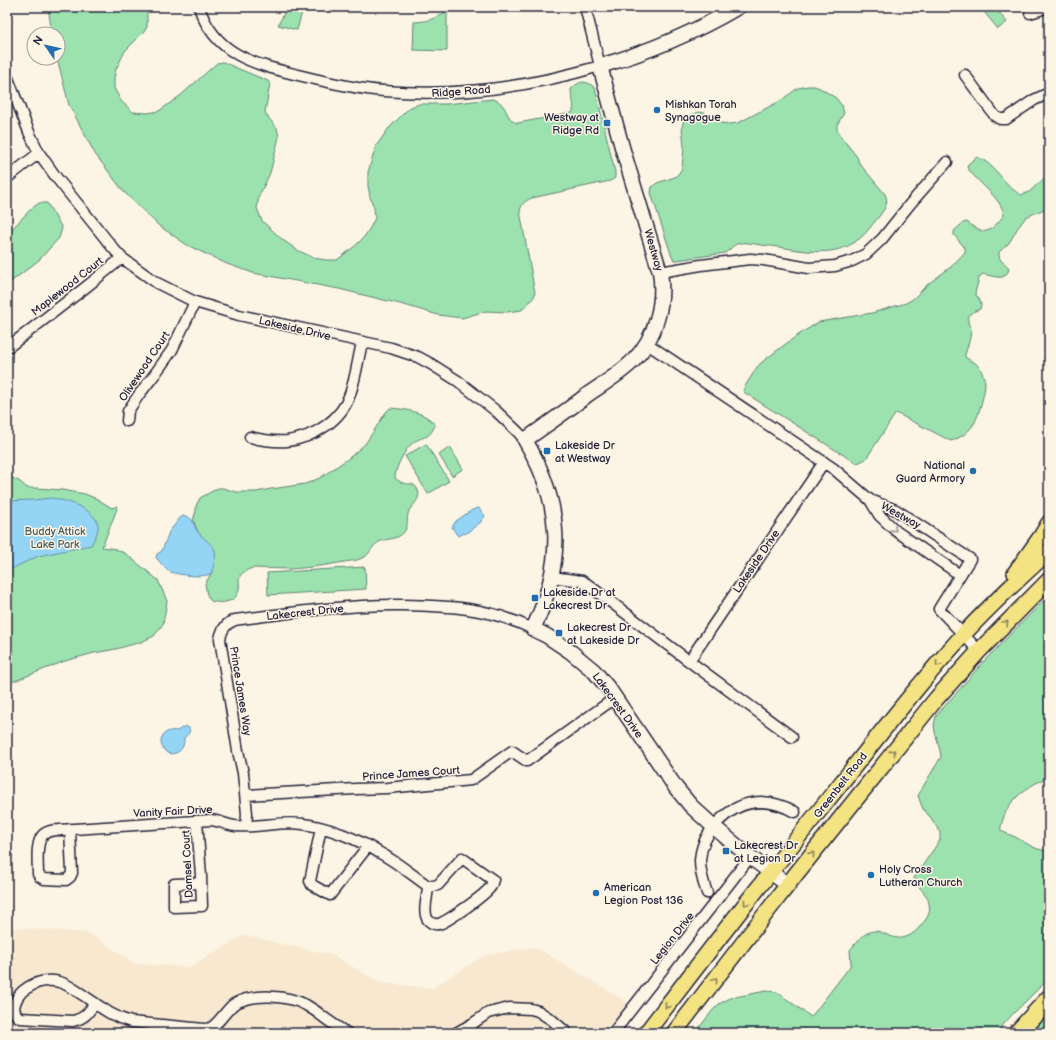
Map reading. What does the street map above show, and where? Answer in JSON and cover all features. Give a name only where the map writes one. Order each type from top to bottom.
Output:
[{"type":"highway","points":[[1018,1033],[1049,999]]},
{"type":"main road","points":[[995,602],[1024,562],[1049,523]]},
{"type":"main road","name":"Greenbelt Road","points":[[646,1033],[770,872],[901,708],[964,635],[995,602],[1049,551]]},
{"type":"main road","name":"Greenbelt Road","points":[[674,1033],[788,885],[936,699],[979,651],[1049,580]]},
{"type":"street","name":"Ridge Road","points":[[199,7],[202,18],[213,36],[226,48],[240,56],[262,65],[332,83],[383,91],[422,94],[461,92],[517,86],[600,66],[650,50],[684,36],[738,7]]},
{"type":"street","name":"Westway","points":[[525,440],[621,371],[633,360],[646,343],[656,323],[659,312],[662,287],[660,272],[622,147],[585,7]]},
{"type":"street","points":[[1030,12],[1049,7]]},
{"type":"street","points":[[965,75],[995,116],[1000,119],[1006,119],[1034,100],[1049,93]]},
{"type":"street","name":"Lakeside Drive","points":[[7,76],[39,153],[61,183],[122,258],[157,283],[195,302],[239,315],[390,348],[418,357],[458,381],[496,411],[518,432],[533,453],[545,481],[553,511],[556,540],[552,577],[544,604],[533,629]]},
{"type":"street","points":[[7,178],[39,153]]},
{"type":"street","points":[[660,272],[750,259],[809,268],[835,266],[852,261],[866,254],[882,240],[910,204],[947,162]]},
{"type":"street","name":"Maplewood Court","points":[[7,348],[122,258]]},
{"type":"street","name":"Olivewood Court","points":[[127,421],[128,411],[172,350],[195,302]]},
{"type":"street","points":[[250,438],[269,441],[287,441],[310,434],[323,428],[331,422],[342,408],[350,393],[362,343]]},
{"type":"street","points":[[646,343],[824,462],[870,500]]},
{"type":"street","name":"Lakeside Drive","points":[[689,661],[824,462]]},
{"type":"street","name":"Westway","points":[[870,500],[896,510],[970,559],[960,575],[896,531],[879,515],[870,500]]},
{"type":"street","points":[[960,575],[939,609],[979,651]]},
{"type":"street","points":[[552,577],[585,583],[792,737]]},
{"type":"street","name":"Lakecrest Drive","points":[[235,620],[309,610],[428,605],[482,611],[512,620],[533,629],[560,645],[588,665],[609,689],[676,788],[691,806],[750,857],[788,885]]},
{"type":"street","name":"Prince James Way","points":[[235,620],[224,626],[220,639],[246,795]]},
{"type":"street","name":"Prince James Court","points":[[246,795],[387,788],[471,780],[512,751],[527,761],[615,698]]},
{"type":"street","points":[[246,795],[248,819],[246,826]]},
{"type":"street","points":[[707,893],[702,877],[700,859],[704,841],[714,827],[729,812],[745,804],[761,802],[781,805],[795,812]]},
{"type":"street","name":"Vanity Fair Drive","points":[[70,829],[72,873],[70,877],[66,880],[44,879],[40,877],[38,874],[38,844],[44,834],[49,832],[70,829],[212,820],[231,825],[246,826],[293,823],[321,828],[368,846],[381,853],[428,886]]},
{"type":"street","name":"Damsel Court","points":[[197,821],[201,883],[202,906],[174,907],[174,884],[201,883]]},
{"type":"street","points":[[321,828],[310,881],[312,885],[330,895],[368,846]]},
{"type":"street","name":"Legion Drive","points":[[613,1033],[750,857]]},
{"type":"street","points":[[462,858],[493,880],[487,891],[457,914],[438,924],[432,924],[425,913],[428,886],[438,885],[462,858]]},
{"type":"street","points":[[95,1003],[81,1019],[73,1021],[20,1018],[16,1014],[14,1007],[18,998],[26,988],[42,982],[57,981],[65,984],[95,1003],[111,1014],[120,1019],[131,1022],[204,1029],[214,1026],[224,1013],[235,1004],[247,999],[273,996],[306,1004],[347,1033]]},
{"type":"street","points":[[456,1033],[488,1013],[508,1008],[522,1008],[538,1011],[552,1020],[567,1033]]},
{"type":"shaded area","points":[[7,927],[89,933],[136,964],[189,967],[244,935],[332,955],[381,983],[432,988],[485,955],[535,947],[634,1006],[613,1033],[116,1033],[7,1027]]},
{"type":"green space","points":[[48,7],[147,7],[147,27],[125,51],[116,69],[114,78],[114,88],[121,101],[133,112],[148,113],[159,111],[180,96],[217,63],[223,62],[268,81],[270,84],[265,112],[277,128],[279,137],[270,173],[259,196],[257,208],[262,221],[283,240],[297,250],[314,258],[337,260],[364,237],[375,218],[368,186],[368,172],[376,146],[389,128],[406,111],[419,104],[446,104],[493,99],[502,104],[511,119],[518,123],[572,113],[573,104],[571,89],[577,84],[583,82],[588,83],[595,88],[615,172],[615,178],[610,181],[532,198],[523,204],[520,211],[535,293],[534,297],[522,310],[507,312],[486,311],[462,318],[438,315],[339,289],[253,273],[227,264],[187,245],[158,225],[124,192],[95,154],[69,105],[59,66],[66,66],[66,26],[51,26]]},
{"type":"green space","points":[[980,7],[1000,7],[1000,14],[1007,22],[998,29]]},
{"type":"green space","points":[[287,8],[302,12],[297,30],[278,25]]},
{"type":"green space","points":[[447,11],[447,51],[413,50],[414,22],[432,19]]},
{"type":"green space","points":[[808,86],[820,88],[836,98],[842,106],[844,113],[837,125],[839,134],[857,157],[859,163],[885,194],[887,201],[877,219],[859,239],[848,246],[836,250],[824,252],[740,243],[725,253],[674,260],[651,193],[652,187],[657,183],[675,177],[682,168],[684,147],[682,127],[684,119],[698,112],[705,113],[721,123],[738,123],[780,101],[798,88]]},
{"type":"green space","points":[[977,157],[989,164],[1010,187],[1021,195],[1029,192],[1049,174],[1049,207],[1026,217],[1009,243],[999,252],[1001,260],[1009,268],[1008,272],[1003,277],[982,274],[979,278],[975,293],[981,302],[981,306],[980,309],[968,316],[971,333],[965,357],[980,368],[985,387],[977,418],[968,431],[951,441],[896,413],[866,459],[856,463],[745,393],[743,390],[744,388],[761,363],[796,336],[819,322],[872,313],[906,303],[913,299],[927,285],[952,266],[965,252],[965,248],[954,235],[954,231],[963,223],[967,222],[981,231],[988,231],[997,223],[1004,215],[999,202],[967,167],[968,164]]},
{"type":"green space","points":[[39,203],[47,203],[62,228],[59,238],[39,260],[7,285],[7,234],[30,210]]},
{"type":"green space","points":[[390,408],[408,410],[421,414],[427,417],[435,425],[431,433],[414,442],[404,453],[395,474],[395,478],[399,481],[414,485],[419,494],[417,500],[409,511],[406,530],[402,535],[379,542],[365,557],[356,560],[297,569],[250,569],[240,576],[238,594],[232,600],[224,602],[211,601],[207,595],[205,584],[212,572],[203,538],[198,532],[193,520],[196,506],[200,498],[218,488],[236,492],[256,492],[305,484],[320,478],[349,458],[365,444]]},
{"type":"green space","points":[[426,444],[449,481],[428,494],[405,456]]},
{"type":"green space","points":[[450,447],[463,469],[452,476],[439,455]]},
{"type":"green space","name":"Buddy Attick Lake Park","points":[[7,476],[19,481],[27,488],[62,490],[85,494],[112,508],[118,506],[102,547],[116,549],[126,554],[158,580],[167,601],[163,624],[154,636],[141,642],[65,661],[7,684]]},
{"type":"green space","points":[[365,567],[366,589],[268,595],[267,573]]},
{"type":"green space","points":[[1049,595],[1049,776],[1030,786],[1008,807],[1003,819],[1001,831],[1040,850],[1049,851],[1049,978],[996,1033],[695,1033],[719,1004],[730,998],[766,991],[777,992],[811,1017],[851,965],[850,950],[861,937],[867,933],[875,931],[893,937],[903,938],[915,932],[924,922],[929,913],[929,901],[914,878],[940,840],[940,832],[923,809],[918,796],[941,757],[934,725],[936,716],[986,659]]},
{"type":"green space","points":[[1049,1014],[1049,1033],[1029,1033],[1048,1015]]},
{"type":"water","points":[[51,498],[78,506],[96,519],[98,530],[91,545],[38,556],[7,571],[7,501]]},
{"type":"water","points":[[479,508],[485,516],[481,522],[465,534],[464,533],[459,536],[457,535],[452,527],[456,521],[472,510]]},
{"type":"water","points":[[183,516],[191,519],[198,532],[215,551],[210,574],[197,576],[174,573],[166,570],[156,558],[157,554],[162,551],[169,532]]},
{"type":"water","points":[[185,726],[189,728],[189,731],[184,738],[180,751],[171,754],[167,753],[161,745],[164,734],[167,732],[177,731]]},
{"type":"place","name":"Mishkan Torah Synagogue","points":[[657,110]]},
{"type":"place","name":"Westway at Ridge Rd","points":[[607,123]]},
{"type":"place","name":"Lakeside Dr at Westway","points":[[547,451]]},
{"type":"place","name":"National Guard Armory","points":[[973,471]]},
{"type":"place","name":"Lakeside Dr at Lakecrest Dr","points":[[535,598]]},
{"type":"place","name":"Lakecrest Dr at Lakeside Dr","points":[[559,633]]},
{"type":"place","name":"Lakecrest Dr at Legion Dr","points":[[726,851]]},
{"type":"place","name":"Holy Cross Lutheran Church","points":[[871,875]]},
{"type":"place","name":"American Legion Post 136","points":[[596,893]]}]
